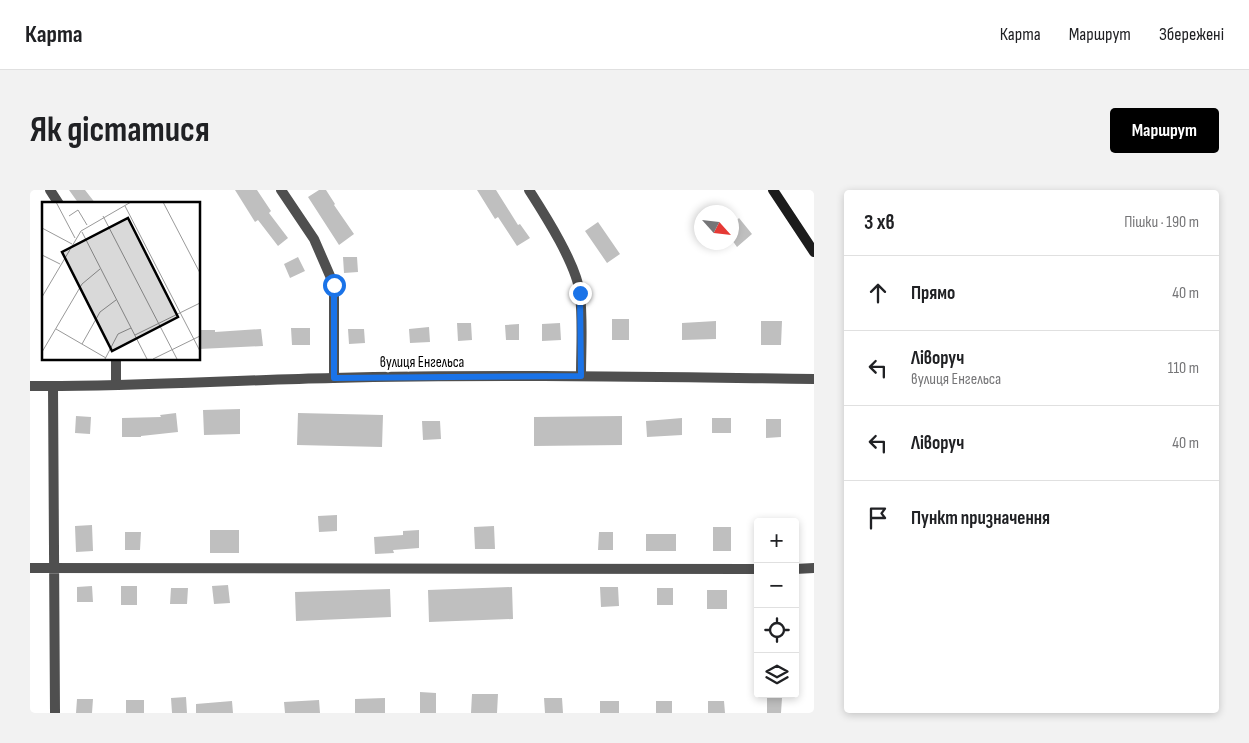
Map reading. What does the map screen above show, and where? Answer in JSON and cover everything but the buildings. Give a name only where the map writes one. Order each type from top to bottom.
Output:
[{"type":"main road","points":[[773,190],[814,252]]},
{"type":"street","points":[[50,190],[59,202]]},
{"type":"street","points":[[281,190],[314,239],[334,285],[334,378]]},
{"type":"street","points":[[529,190],[552,228],[573,270],[580,293],[581,376]]},
{"type":"street","points":[[116,360],[116,385]]},
{"type":"street","name":"вулиця Енгельса","points":[[30,386],[334,378],[581,376],[814,379]]},
{"type":"street","points":[[53,386],[55,713]]},
{"type":"street","points":[[30,568],[754,568]]},
{"type":"street","points":[[799,569],[814,568]]},
{"type":"route","points":[[334,285],[334,378],[581,376],[580,293]]}]
